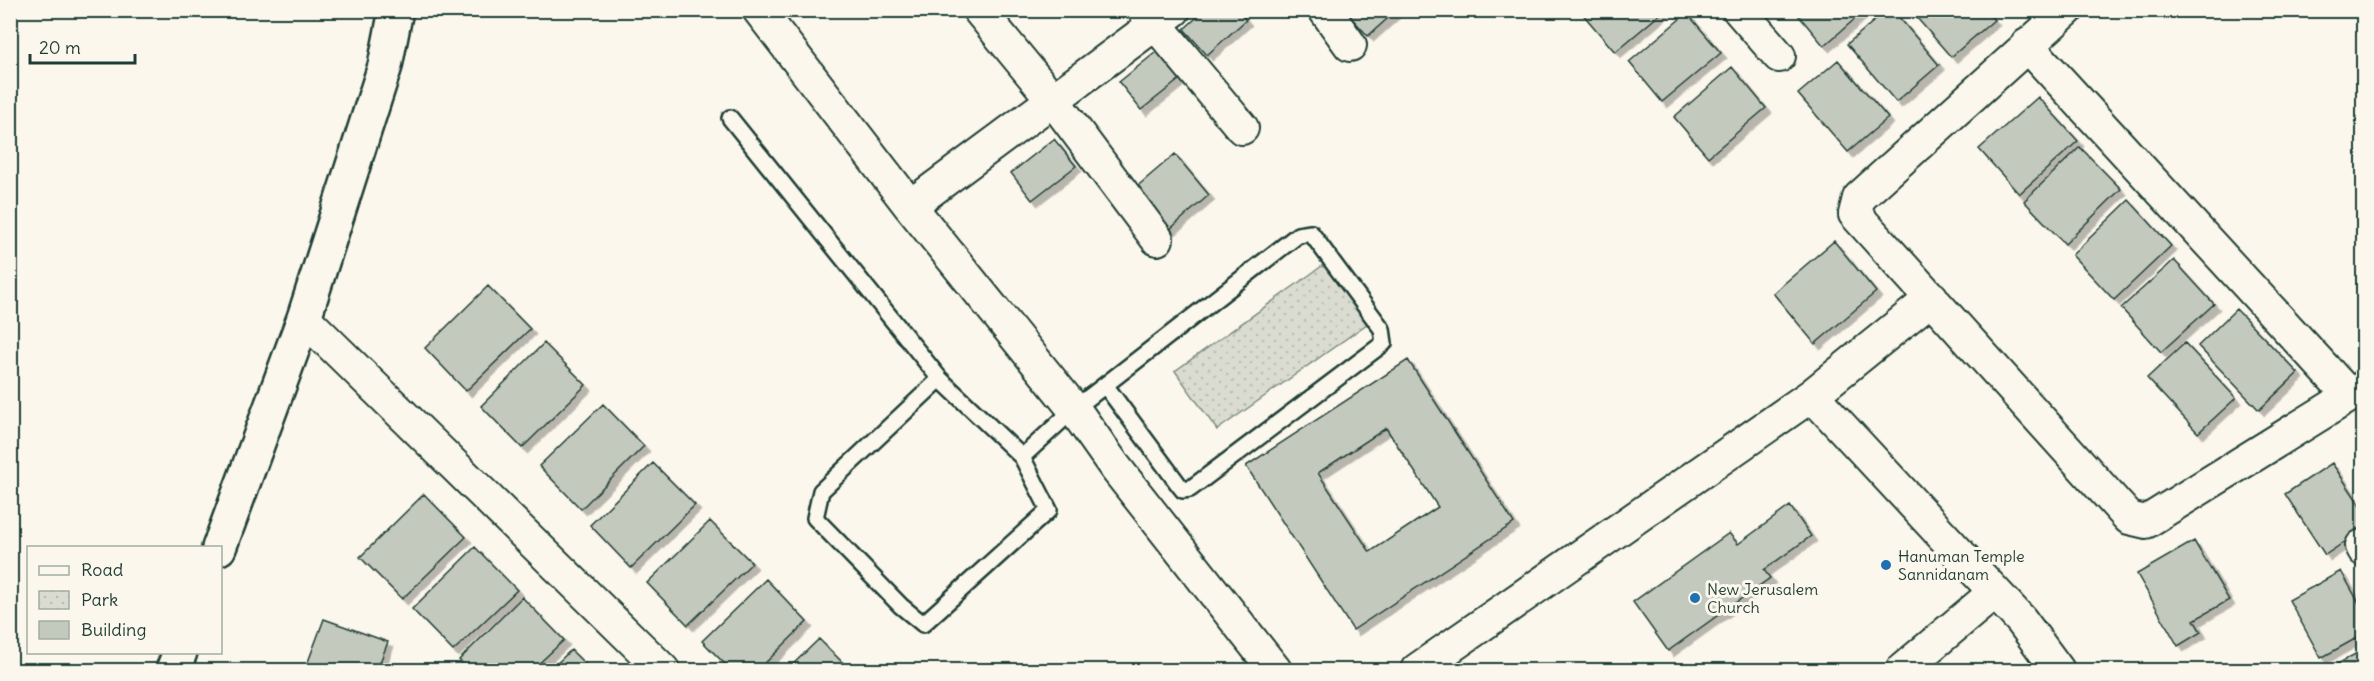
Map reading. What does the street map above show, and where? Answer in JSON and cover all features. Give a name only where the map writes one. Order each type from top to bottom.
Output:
[{"type":"main road","points":[[220,546],[304,318],[385,66],[396,10]]},
{"type":"main road","points":[[173,670],[179,654]]},
{"type":"street","points":[[759,10],[910,206],[1074,409],[1115,467],[1275,670]]},
{"type":"street","points":[[979,10],[1053,100],[1157,239]]},
{"type":"street","points":[[1325,10],[1350,45]]},
{"type":"street","points":[[1740,10],[1779,56]]},
{"type":"street","points":[[2027,45],[2356,391],[2146,522],[2129,518],[1855,214],[1859,198],[2027,45],[2067,10]]},
{"type":"street","points":[[910,206],[1053,100],[1158,15],[1242,128]]},
{"type":"street","points":[[1417,670],[1812,395],[1932,298]]},
{"type":"street","points":[[304,318],[663,670]]},
{"type":"street","points":[[1812,395],[2021,620],[2058,670]]},
{"type":"street","points":[[1902,670],[1994,593]]},
{"type":"lane","points":[[730,118],[940,378],[1022,457],[1049,510],[923,624],[901,606],[815,518],[821,491],[940,378]]},
{"type":"lane","points":[[1022,457],[1074,409],[1298,235],[1311,233],[1382,329],[1384,343],[1190,489],[1183,490],[1105,385]]},
{"type":"green space","points":[[1329,261],[1371,321],[1217,430],[1175,371]]},
{"type":"building","points":[[1205,10],[1237,10],[1246,20],[1207,55],[1184,29]]},
{"type":"building","points":[[1352,10],[1397,10],[1368,36],[1348,14]]},
{"type":"building","points":[[1583,10],[1665,10],[1615,52],[1581,12]]},
{"type":"building","points":[[1794,10],[1864,10],[1864,11],[1824,46]]},
{"type":"building","points":[[1887,10],[1893,10],[1939,65],[1896,102],[1847,44]]},
{"type":"building","points":[[1910,10],[1985,10],[1994,20],[1951,57]]},
{"type":"building","points":[[1687,13],[1721,53],[1662,102],[1629,62]]},
{"type":"building","points":[[1161,48],[1184,76],[1141,110],[1119,82]]},
{"type":"building","points":[[1838,60],[1888,118],[1848,152],[1798,94]]},
{"type":"building","points":[[1732,67],[1766,108],[1708,157],[1674,117]]},
{"type":"building","points":[[2038,97],[2078,141],[2019,194],[1979,149]]},
{"type":"building","points":[[1054,139],[1076,166],[1032,200],[1011,173]]},
{"type":"building","points":[[2080,147],[2121,189],[2065,244],[2024,201]]},
{"type":"building","points":[[1175,154],[1209,195],[1169,230],[1134,189]]},
{"type":"building","points":[[2129,200],[2171,246],[2114,300],[2072,255]]},
{"type":"building","points":[[1834,241],[1876,292],[1815,344],[1773,293]]},
{"type":"building","points":[[2174,260],[2214,304],[2161,352],[2121,308]]},
{"type":"building","points":[[488,286],[530,329],[466,391],[425,348]]},
{"type":"building","points":[[2236,309],[2298,373],[2259,410],[2198,346]]},
{"type":"building","points":[[544,343],[586,385],[522,448],[481,406]]},
{"type":"building","points":[[2185,343],[2236,398],[2198,433],[2147,378]]},
{"type":"building","points":[[1408,360],[1514,523],[1353,630],[1246,466]],"holes":[[[1386,428],[1438,507],[1370,552],[1318,473]]]},
{"type":"building","points":[[603,404],[644,446],[581,509],[539,466]]},
{"type":"building","points":[[653,463],[695,505],[631,568],[590,525]]},
{"type":"building","points":[[2332,463],[2364,511],[2364,529],[2325,555],[2285,494]]},
{"type":"building","points":[[424,494],[466,537],[402,599],[360,557]]},
{"type":"building","points":[[1790,506],[1811,536],[1764,570],[1770,578],[1668,651],[1633,602],[1729,533],[1738,544]]},
{"type":"building","points":[[710,521],[752,563],[688,625],[647,583]]},
{"type":"building","points":[[2194,541],[2229,600],[2194,620],[2201,632],[2178,646],[2137,574]]},
{"type":"building","points":[[475,547],[517,590],[453,651],[412,609]]},
{"type":"building","points":[[2341,571],[2364,612],[2364,634],[2321,658],[2289,600]]},
{"type":"building","points":[[766,579],[807,622],[758,670],[731,670],[702,641]]},
{"type":"building","points":[[522,597],[564,640],[532,670],[469,670],[459,660]]},
{"type":"building","points":[[324,619],[388,642],[377,670],[305,670]]},
{"type":"building","points":[[819,639],[850,670],[787,670]]},
{"type":"building","points":[[2364,649],[2364,670],[2327,670]]},
{"type":"building","points":[[571,650],[591,670],[550,670]]},
{"type":"place","name":"Hanuman Temple Sannidanam","points":[[1886,565]]},
{"type":"place","name":"New Jerusalem Church","points":[[1695,598]]}]
